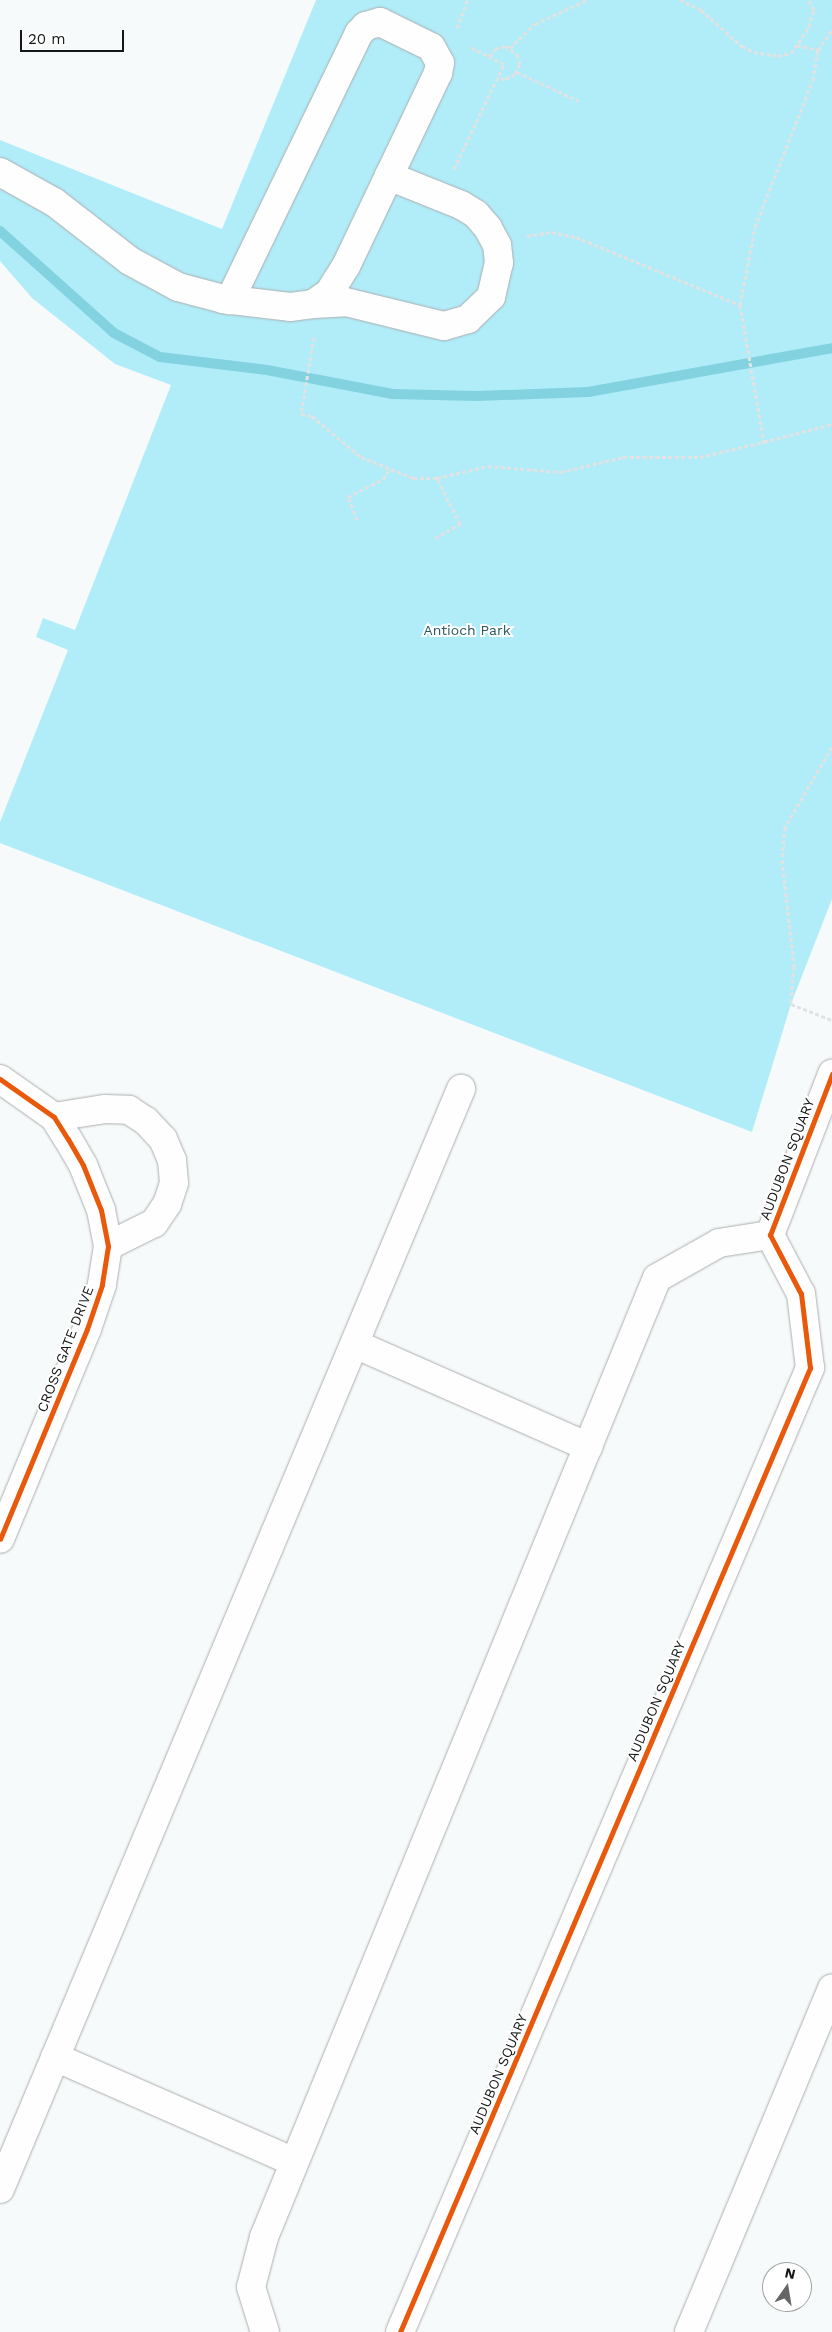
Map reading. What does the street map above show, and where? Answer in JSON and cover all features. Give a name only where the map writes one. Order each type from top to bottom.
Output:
[{"type":"street","points":[[230,300],[359,33],[366,26],[380,22],[426,43],[436,54],[440,63],[438,73],[346,266],[329,293],[313,304]]},
{"type":"street","points":[[0,172],[54,202],[151,275],[178,287],[230,300],[290,307],[346,302],[444,326],[468,319],[490,297],[499,263],[497,245],[488,228],[476,214],[461,205],[389,176]]},
{"type":"street","name":"AUDUBON SQUARY","points":[[400,2332],[821,1372],[801,1294],[770,1234],[832,1074]]},
{"type":"street","name":"CROSS GATE DRIVE","points":[[0,1079],[54,1116],[84,1165],[101,1210],[108,1246],[102,1285],[87,1329],[0,1539]]},
{"type":"street","points":[[0,2189],[461,1089]]},
{"type":"street","points":[[54,1116],[105,1109],[128,1110],[146,1121],[163,1139],[172,1160],[174,1183],[167,1204],[154,1223],[108,1246]]},
{"type":"street","name":"AUDUBON SQUARY","points":[[265,2332],[251,2287],[264,2237],[657,1278],[719,1243],[770,1234]]},
{"type":"street","points":[[355,1344],[588,1447]]},
{"type":"street","points":[[689,2332],[832,1989]]},
{"type":"street","points":[[56,2057],[294,2162]]},
{"type":"path","points":[[456,31],[468,0]]},
{"type":"path","points":[[489,56],[495,49],[510,48],[522,32],[535,24],[587,0]]},
{"type":"path","points":[[680,0],[701,10],[754,52],[786,56],[797,45],[814,16],[810,0]]},
{"type":"path","points":[[764,442],[744,338],[740,305],[752,235],[813,80],[818,50],[832,30]]},
{"type":"path","points":[[460,42],[504,64]]},
{"type":"path","points":[[797,45],[818,50]]},
{"type":"path","points":[[498,77],[506,79],[517,72],[519,59],[510,48]]},
{"type":"path","points":[[517,72],[579,101]]},
{"type":"path","points":[[524,236],[552,232],[569,235],[740,305]]},
{"type":"path","points":[[314,331],[301,414],[312,416],[345,446],[390,470],[413,478],[438,478],[488,466],[549,473],[623,457],[700,458],[832,424]]},
{"type":"path","points":[[357,520],[348,497],[383,479],[390,470]]},
{"type":"path","points":[[435,538],[460,524],[438,478]]},
{"type":"path","points":[[832,748],[785,826],[782,860],[794,966],[791,1004],[832,1020]]},
{"type":"green space","name":"Antioch Park","points":[[316,0],[832,0],[832,899],[791,1004],[752,1132],[0,843],[0,822],[68,650],[36,637],[43,618],[75,630],[171,385],[115,364],[32,298],[0,261],[0,140],[222,229]]},
{"type":"waterway","points":[[0,231],[114,333],[160,357],[267,370],[393,394],[476,396],[588,392],[832,348]]},
{"type":"cycle path","points":[[400,2332],[810,1368],[801,1294],[770,1235],[832,1074]]},
{"type":"cycle path","points":[[0,1079],[54,1117],[83,1165],[101,1210],[108,1246],[102,1285],[87,1329],[0,1539]]}]
